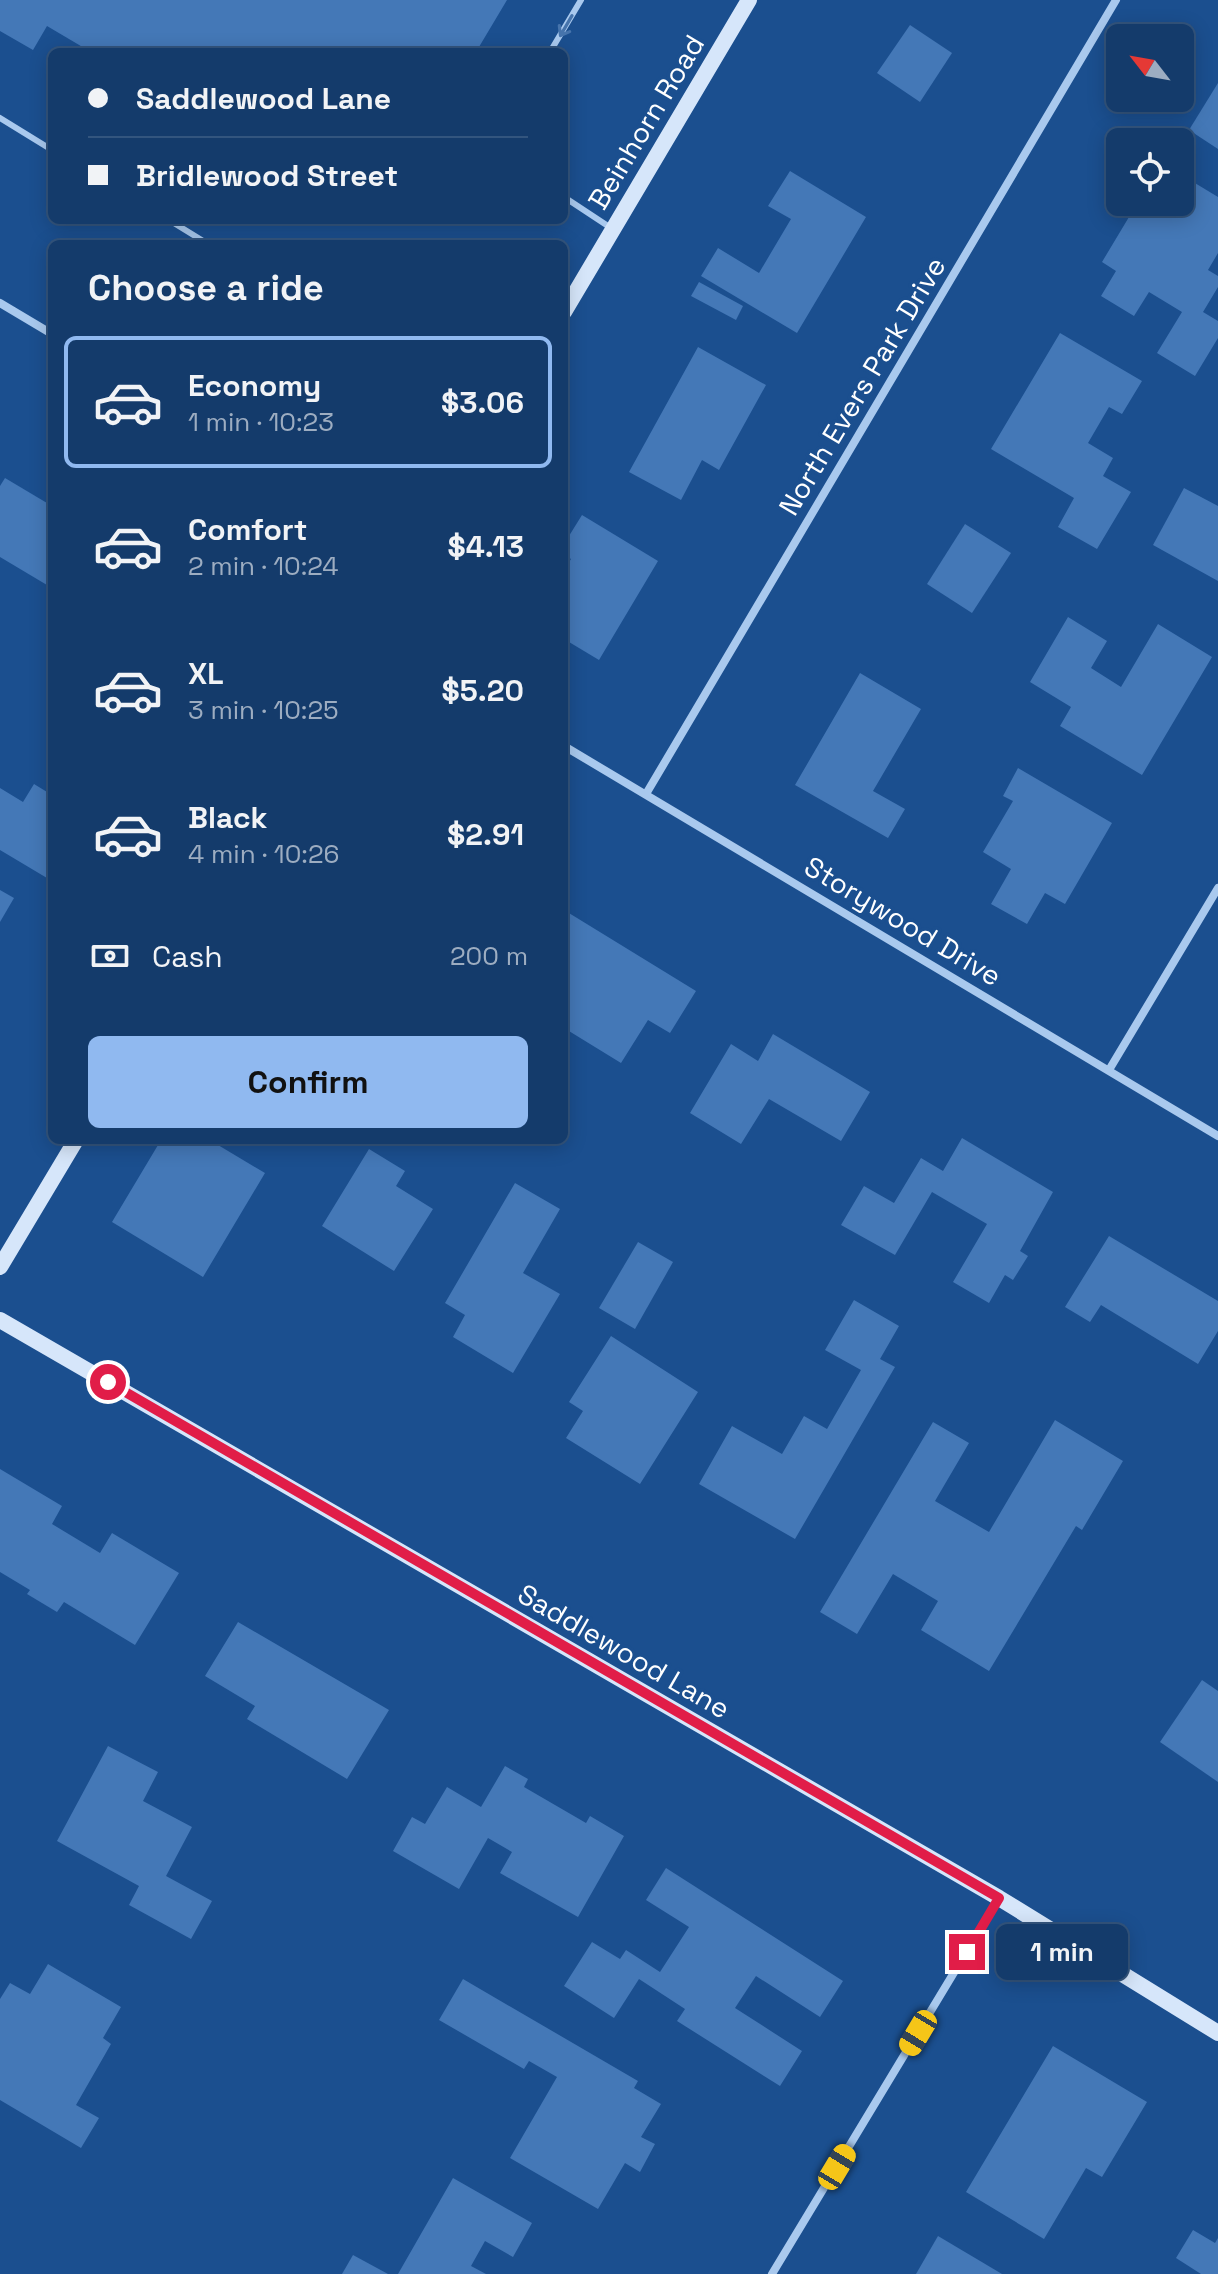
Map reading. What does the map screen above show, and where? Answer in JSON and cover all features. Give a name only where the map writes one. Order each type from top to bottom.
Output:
[{"type":"street","name":"Beinhorn Road","points":[[568,305],[749,0]]},
{"type":"street","name":"North Evers Park Drive","points":[[646,794],[1116,0]]},
{"type":"street","points":[[0,303],[48,332]]},
{"type":"street","name":"Storywood Drive","points":[[568,748],[1218,1136]]},
{"type":"street","points":[[1109,1070],[1218,888]]},
{"type":"street","points":[[0,1267],[74,1144]]},
{"type":"street","name":"Saddlewood Lane","points":[[0,1320],[999,1898],[1218,2033]]},
{"type":"street","points":[[772,2274],[999,1898]]},
{"type":"lane","points":[[552,48],[581,0]]},
{"type":"lane","points":[[0,118],[48,148]]},
{"type":"lane","points":[[568,200],[613,229]]},
{"type":"lane","points":[[176,224],[202,240]]},
{"type":"building","points":[[0,0],[507,0],[478,48],[84,48],[47,26],[33,50],[0,31]]},
{"type":"building","points":[[910,25],[952,53],[920,102],[877,73]]},
{"type":"building","points":[[1218,83],[1218,149],[1190,128]]},
{"type":"building","points":[[790,171],[866,217],[797,333],[701,276],[718,248],[759,273],[791,219],[768,206]]},
{"type":"building","points":[[1194,182],[1218,197],[1218,253],[1208,270],[1218,276],[1218,287],[1203,312],[1218,321],[1218,338],[1195,376],[1157,353],[1182,312],[1149,292],[1134,316],[1101,296],[1116,271],[1102,262],[1130,216],[1194,216]]},
{"type":"building","points":[[699,282],[743,306],[736,320],[691,296]]},
{"type":"building","points":[[1060,333],[1142,381],[1122,414],[1109,407],[1088,443],[1113,458],[1103,476],[1131,492],[1097,549],[1058,527],[1074,498],[991,449]]},
{"type":"building","points":[[698,347],[766,385],[719,470],[702,460],[681,500],[629,472]]},
{"type":"building","points":[[5,478],[48,504],[48,586],[0,557],[0,486]]},
{"type":"building","points":[[1184,488],[1218,506],[1218,581],[1153,545]]},
{"type":"building","points":[[582,515],[658,561],[599,660],[568,641],[568,564],[571,559],[568,557],[568,538]]},
{"type":"building","points":[[965,524],[1011,553],[972,613],[927,584]]},
{"type":"building","points":[[1068,617],[1107,641],[1091,668],[1121,687],[1158,624],[1212,657],[1142,775],[1060,726],[1071,707],[1030,682]]},
{"type":"building","points":[[860,673],[921,709],[873,791],[905,809],[888,838],[795,785]]},
{"type":"building","points":[[1018,768],[1112,823],[1065,904],[1045,893],[1027,924],[991,904],[1011,869],[983,852],[1013,801],[1003,796]]},
{"type":"building","points":[[34,784],[48,793],[48,879],[0,850],[0,788],[23,802]]},
{"type":"building","points":[[0,890],[14,898],[0,922]]},
{"type":"building","points":[[568,912],[696,991],[670,1033],[648,1020],[621,1063],[568,1030]]},
{"type":"building","points":[[773,1034],[870,1092],[841,1141],[769,1099],[741,1144],[690,1113],[731,1044],[758,1061]]},
{"type":"building","points":[[962,1138],[1053,1192],[1020,1251],[1028,1256],[1013,1280],[1005,1275],[989,1303],[953,1282],[987,1224],[932,1192],[895,1255],[841,1225],[864,1186],[894,1203],[921,1158],[943,1171]]},
{"type":"building","points":[[159,1144],[216,1144],[265,1173],[203,1277],[112,1222]]},
{"type":"building","points":[[369,1149],[405,1171],[396,1186],[433,1209],[394,1271],[322,1226]]},
{"type":"building","points":[[515,1183],[560,1209],[523,1273],[560,1294],[513,1373],[453,1337],[465,1315],[445,1303]]},
{"type":"building","points":[[1109,1236],[1218,1301],[1218,1331],[1198,1364],[1101,1305],[1090,1322],[1065,1307]]},
{"type":"building","points":[[638,1242],[673,1262],[635,1329],[599,1308]]},
{"type":"building","points":[[854,1300],[899,1326],[880,1359],[895,1367],[795,1539],[699,1484],[732,1426],[782,1454],[804,1416],[827,1429],[861,1370],[825,1350]]},
{"type":"building","points":[[611,1336],[698,1392],[640,1484],[566,1438],[583,1411],[569,1402]]},
{"type":"building","points":[[1055,1420],[1123,1461],[1082,1530],[1076,1526],[989,1671],[921,1630],[938,1601],[893,1574],[857,1634],[820,1612],[933,1422],[969,1443],[935,1501],[989,1532]]},
{"type":"building","points":[[0,1469],[62,1506],[52,1524],[100,1553],[112,1533],[179,1573],[135,1645],[64,1602],[57,1612],[27,1594],[30,1590],[0,1572]]},
{"type":"building","points":[[238,1622],[389,1710],[347,1779],[247,1719],[255,1706],[205,1676]]},
{"type":"building","points":[[1202,1680],[1218,1691],[1218,1782],[1160,1742]]},
{"type":"building","points":[[108,1746],[158,1772],[143,1801],[192,1827],[166,1876],[212,1901],[191,1939],[129,1905],[139,1886],[57,1841]]},
{"type":"building","points":[[505,1766],[528,1779],[524,1787],[586,1823],[590,1816],[624,1836],[578,1917],[500,1873],[512,1852],[488,1838],[459,1889],[393,1851],[412,1817],[425,1824],[447,1787],[481,1807]]},
{"type":"building","points":[[666,1868],[843,1981],[820,2017],[756,1976],[735,2008],[802,2051],[780,2086],[677,2021],[685,2009],[639,1979],[614,2018],[564,1986],[592,1942],[620,1959],[626,1950],[660,1972],[689,1927],[646,1900]]},
{"type":"building","points":[[48,1964],[121,2007],[103,2038],[111,2044],[76,2105],[99,2118],[81,2148],[0,2100],[0,1999],[10,1983],[30,1994]]},
{"type":"building","points":[[463,1979],[638,2081],[634,2088],[661,2104],[641,2137],[655,2144],[640,2172],[625,2163],[598,2209],[510,2158],[557,2077],[529,2061],[524,2069],[439,2020]]},
{"type":"building","points":[[1053,2046],[1147,2102],[1102,2177],[1086,2168],[1044,2239],[966,2192]]},
{"type":"building","points":[[453,2178],[532,2223],[513,2257],[485,2241],[471,2266],[486,2274],[398,2274]]},
{"type":"building","points":[[1193,2230],[1215,2243],[1218,2238],[1218,2274],[1201,2274],[1176,2258]]},
{"type":"building","points":[[938,2236],[1002,2274],[916,2274]]},
{"type":"building","points":[[353,2255],[388,2274],[342,2274]]},
{"type":"route","points":[[108,1382],[999,1898],[967,1952]]}]
